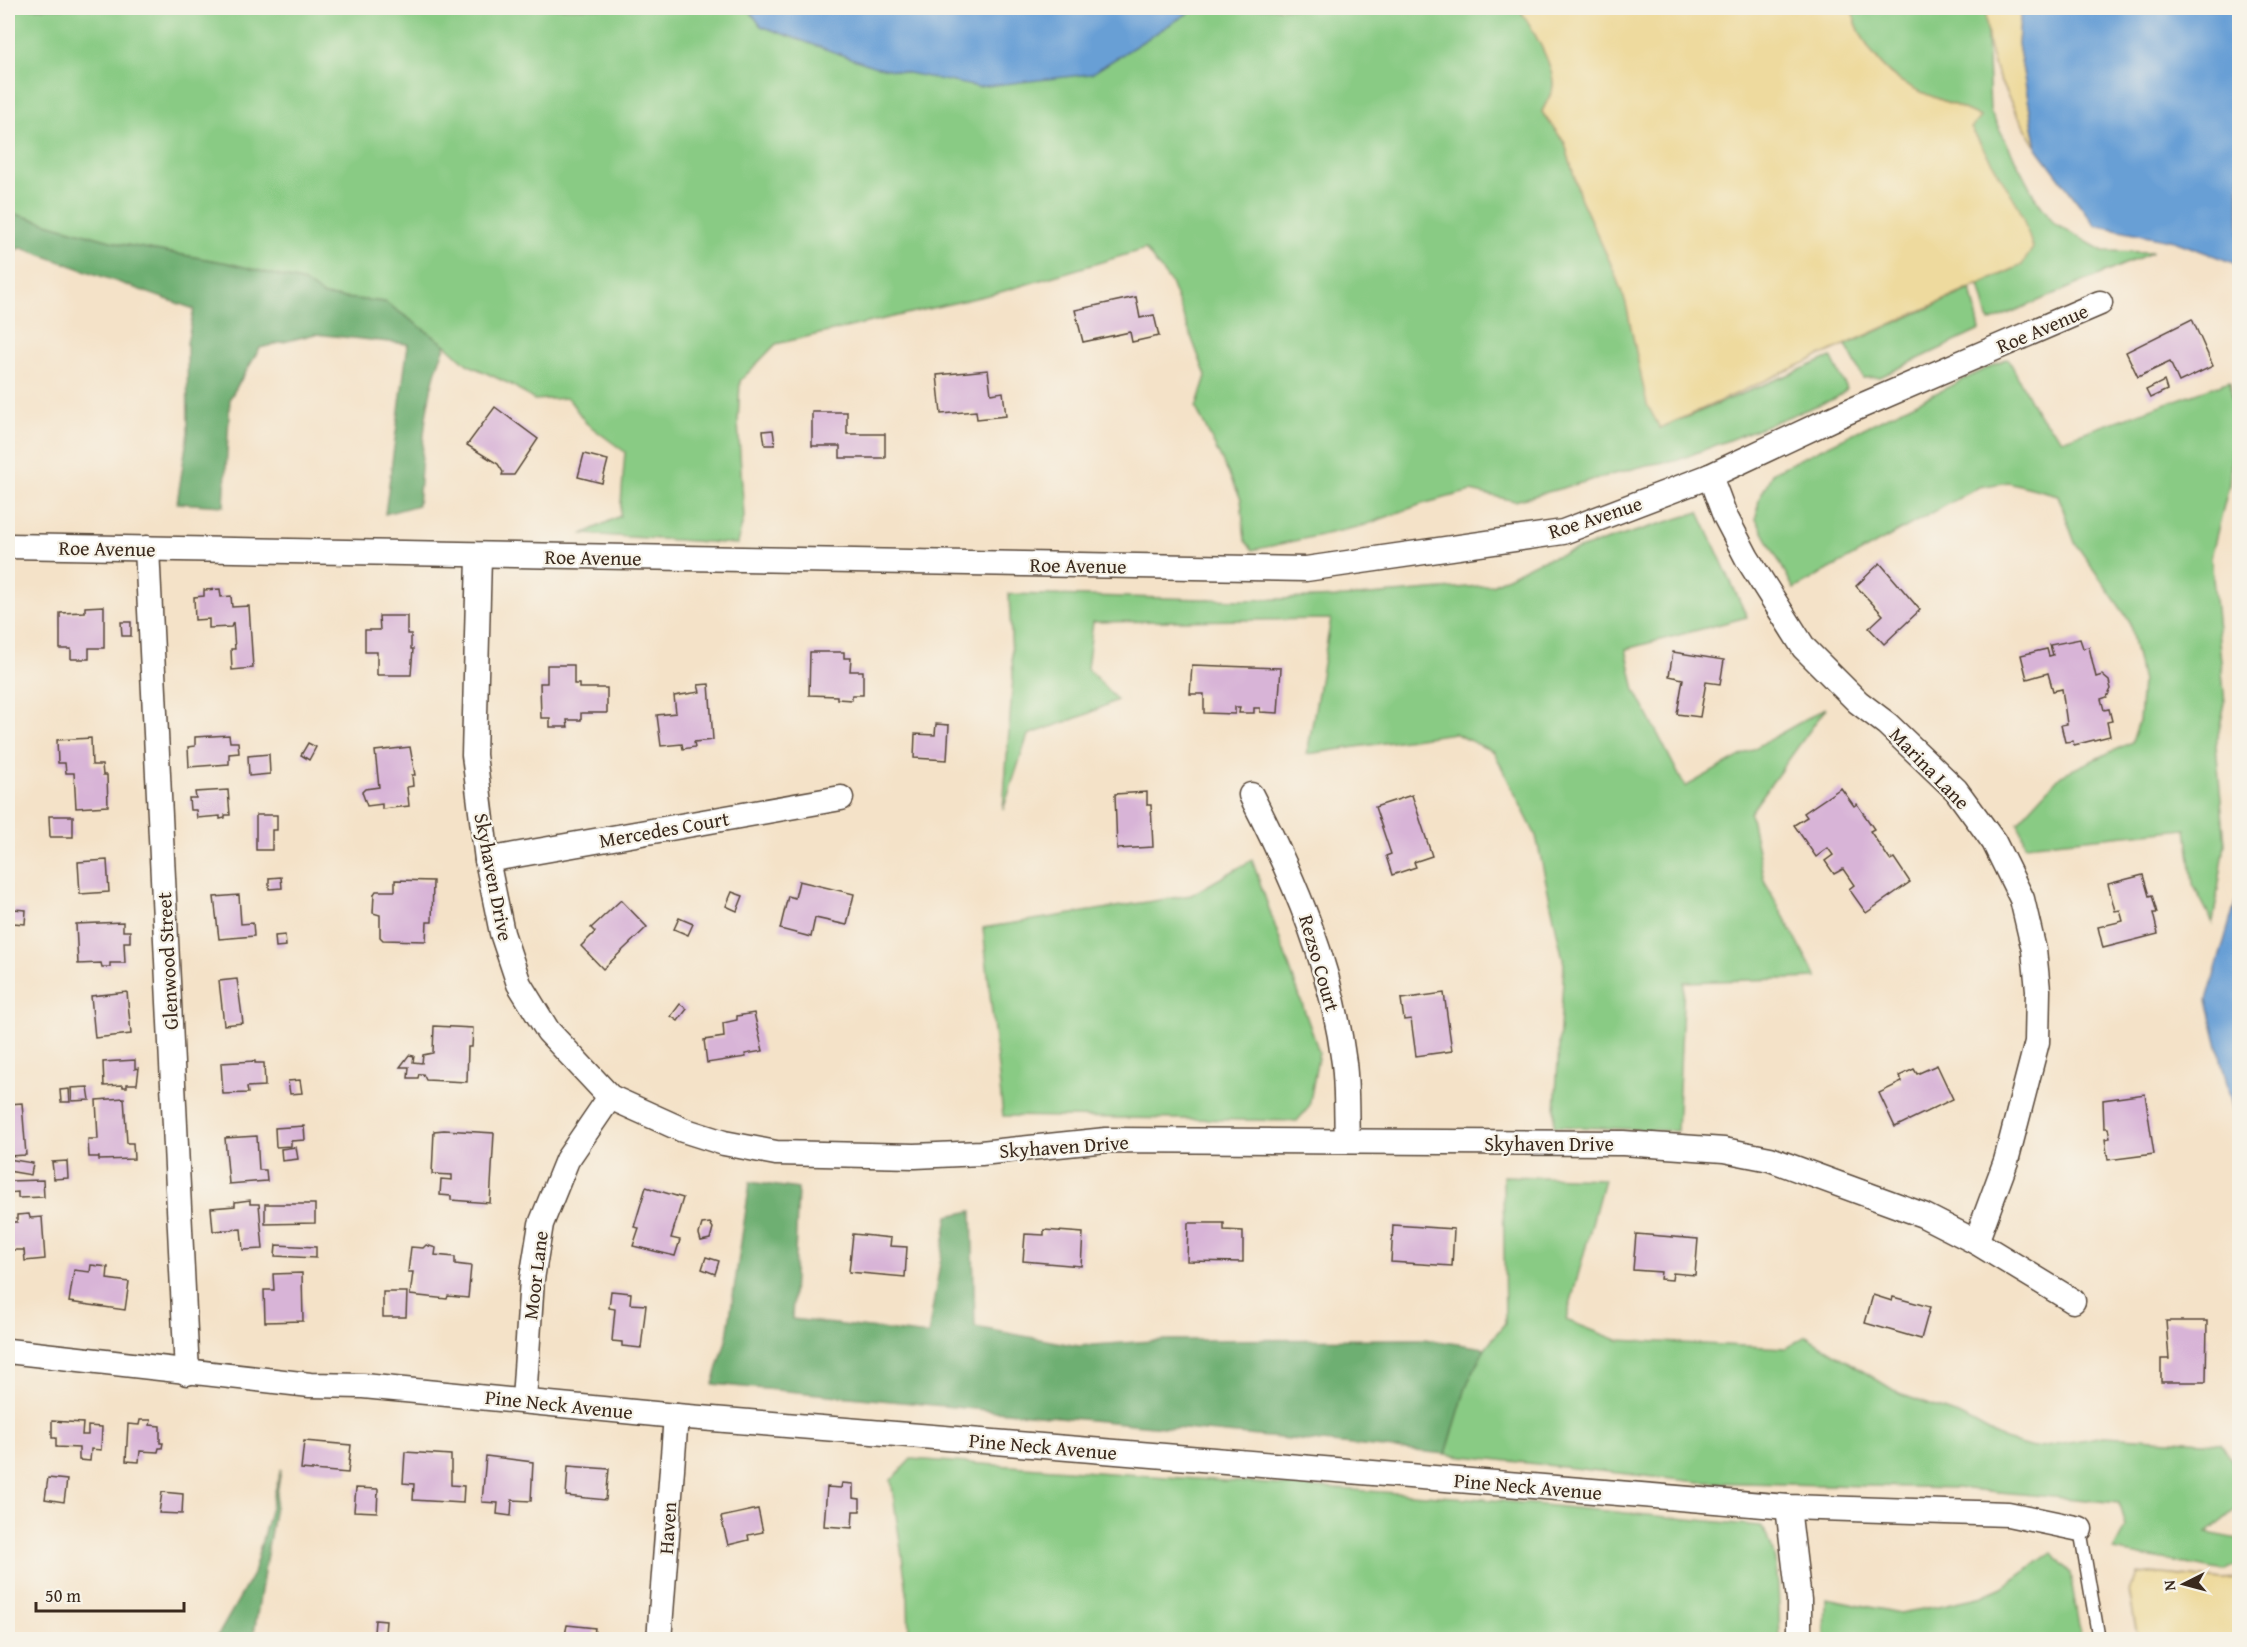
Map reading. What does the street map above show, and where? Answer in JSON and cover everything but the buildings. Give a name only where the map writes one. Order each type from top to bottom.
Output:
[{"type":"street","name":"Roe Avenue","points":[[8,546],[1306,569],[1563,532],[1710,476],[1840,415],[2100,303]]},
{"type":"street","name":"Marina Lane","points":[[1710,476],[1725,516],[1747,558],[1804,648],[1858,702],[1887,724],[1956,790],[1994,842],[2022,899],[2036,970],[2037,1042],[2006,1161],[1976,1242]]},
{"type":"street","name":"Glenwood Street","points":[[147,548],[187,1373]]},
{"type":"street","name":"Skyhaven Drive","points":[[479,556],[474,755],[487,860],[501,933],[519,984],[548,1031],[610,1097],[683,1130],[724,1143],[776,1153],[915,1156],[981,1153],[1106,1140],[1623,1143],[1724,1150],[1770,1159],[1880,1197],[1923,1215],[1976,1242],[2073,1301]]},
{"type":"street","name":"Rezso Court","points":[[1251,795],[1288,868],[1319,948],[1344,1064],[1347,1142]]},
{"type":"street","name":"Mercedes Court","points":[[487,860],[841,798]]},
{"type":"street","name":"Moor Lane","points":[[524,1400],[532,1279],[541,1224],[567,1160],[610,1097]]},
{"type":"street","name":"Pine Neck Avenue","points":[[8,1351],[187,1373],[310,1385],[363,1386],[676,1416],[1788,1507],[2008,1514],[2080,1529]]},
{"type":"street","name":"Haven","points":[[659,1640],[676,1416]]},
{"type":"street","points":[[1788,1507],[1799,1600],[1799,1640]]},
{"type":"lane","points":[[2080,1529],[2099,1640]]},
{"type":"green space","points":[[8,8],[748,8],[761,26],[1091,74],[1196,8],[1365,8],[1368,11],[1374,8],[1519,8],[1541,46],[1553,78],[1552,92],[1542,112],[1565,143],[1580,197],[1626,303],[1647,404],[1660,428],[1831,357],[1847,389],[1836,398],[1678,460],[1647,465],[1515,501],[1471,491],[1422,504],[1362,526],[1253,550],[1245,541],[1241,499],[1196,408],[1206,376],[1171,283],[1145,249],[997,293],[776,344],[740,381],[738,423],[744,517],[737,544],[583,534],[620,516],[625,452],[586,423],[568,398],[534,400],[512,385],[467,364],[446,345],[385,302],[324,296],[304,282],[228,263],[121,244],[8,212]]},
{"type":"green space","points":[[1852,8],[1986,8],[1990,111],[2036,199],[2055,224],[2103,251],[2153,252],[1989,322],[1979,285],[2022,265],[1970,128],[1980,117],[1916,90],[1889,72],[1865,42]]},
{"type":"green space","points":[[8,212],[121,244],[228,263],[304,282],[324,296],[385,302],[446,345],[438,364],[428,403],[418,505],[385,514],[408,344],[315,334],[260,348],[230,398],[224,506],[177,503],[188,432],[187,343],[194,309],[22,248],[8,251]]},
{"type":"green space","points":[[1971,289],[1980,330],[1880,377],[1863,378],[1846,345]]},
{"type":"green space","points":[[2008,358],[2036,412],[2062,440],[2230,381],[2235,420],[2229,485],[2211,557],[2225,703],[2216,745],[2225,844],[2213,923],[2193,884],[2186,829],[2025,845],[2018,822],[2061,775],[2132,742],[2139,721],[2142,682],[2129,620],[2075,543],[2058,495],[2008,482],[1979,487],[1794,589],[1756,519],[1759,499],[1773,472]]},
{"type":"green space","points":[[1699,512],[1747,617],[1626,649],[1635,690],[1685,787],[1826,708],[1750,813],[1764,880],[1817,978],[1684,982],[1677,1131],[1554,1126],[1564,964],[1536,836],[1494,752],[1454,733],[1307,754],[1331,619],[1093,622],[1087,668],[1117,700],[1085,715],[1028,735],[1003,810],[1013,677],[1009,594],[1243,600],[1345,597],[1492,585],[1537,562]]},
{"type":"green space","points":[[1252,860],[1319,1052],[1309,1107],[1297,1121],[1003,1116],[983,928],[1191,895]]},
{"type":"green space","points":[[1503,1176],[1604,1179],[1566,1320],[1617,1340],[1786,1348],[1806,1336],[1900,1394],[1963,1417],[2005,1440],[2034,1448],[2104,1436],[2221,1443],[2239,1484],[2239,1501],[2233,1511],[2207,1533],[2239,1539],[2239,1564],[2225,1571],[2113,1551],[2125,1528],[2119,1503],[1956,1488],[1699,1482],[1446,1454],[1467,1384],[1485,1348],[1505,1323]]},
{"type":"green space","points":[[750,1182],[798,1189],[792,1319],[928,1335],[948,1216],[972,1211],[975,1327],[1078,1346],[1167,1340],[1424,1339],[1485,1348],[1467,1384],[1446,1454],[713,1384],[727,1337]]},
{"type":"green space","points":[[911,1459],[1482,1499],[1760,1526],[1767,1536],[1775,1564],[1779,1596],[1780,1639],[909,1639],[908,1599],[891,1480]]},
{"type":"green space","points":[[281,1469],[253,1639],[216,1639],[253,1574]]},
{"type":"green space","points":[[2052,1552],[2070,1573],[2081,1639],[1825,1639],[1826,1598],[1900,1613],[1939,1606],[1983,1596],[2003,1587]]},
{"type":"sand","points":[[1519,8],[1852,8],[1865,42],[1889,72],[1916,90],[1980,117],[1971,128],[2019,207],[2033,248],[2022,265],[1660,428],[1647,404],[1626,303],[1580,197],[1565,143],[1542,112],[1552,92],[1553,78],[1541,46]]},
{"type":"sand","points":[[1986,8],[2021,8],[2018,44],[2037,148],[2008,98],[1994,65],[1987,29]]},
{"type":"sand","points":[[2151,1573],[2223,1580],[2239,1579],[2239,1639],[2138,1639],[2129,1591],[2138,1574]]},
{"type":"water","points":[[748,8],[1196,8],[1091,74],[978,87],[873,66],[761,26]]},
{"type":"water","points":[[2021,8],[2239,8],[2239,285],[2234,263],[2174,241],[2095,225],[2037,148],[2018,44]]},
{"type":"water","points":[[2239,890],[2239,1135],[2207,1000]]}]
